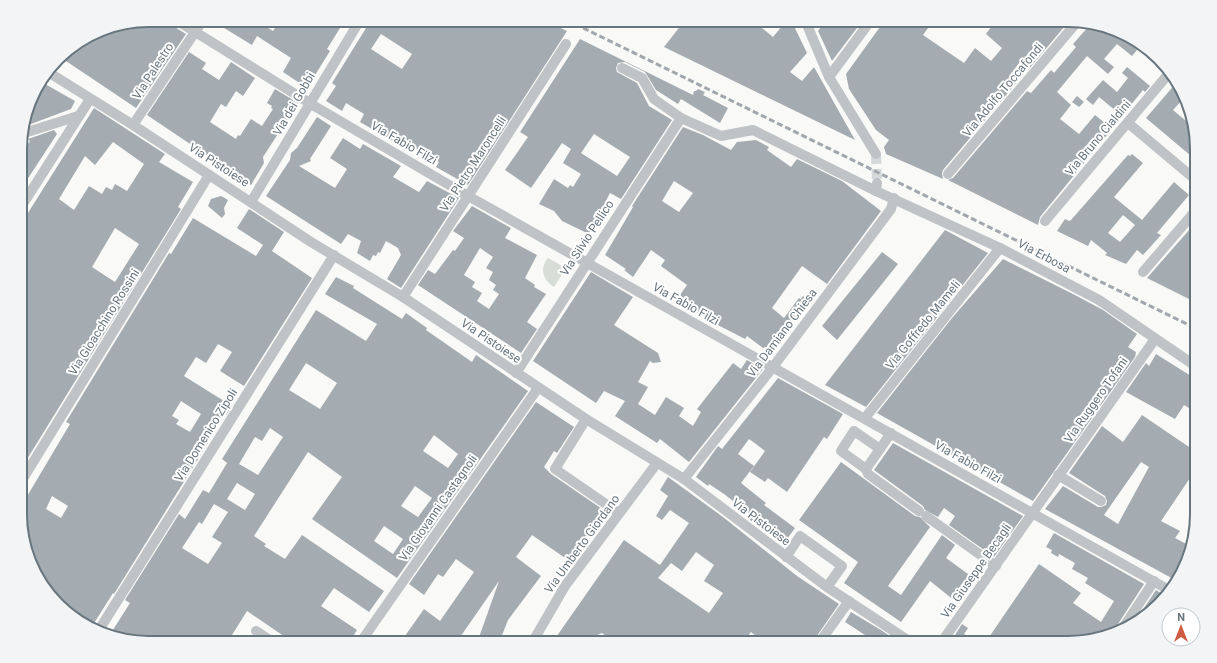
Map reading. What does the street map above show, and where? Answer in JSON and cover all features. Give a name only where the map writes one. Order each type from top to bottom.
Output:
[{"type":"street","name":"Via Fabio Filzi","points":[[187,27],[310,103],[468,196],[1165,588]]},
{"type":"street","points":[[195,32],[198,27]]},
{"type":"street","name":"Via dei Gobbi","points":[[251,202],[356,27]]},
{"type":"street","points":[[808,27],[829,76],[876,154]]},
{"type":"street","points":[[829,76],[866,27]]},
{"type":"street","name":"Via Adolfo Toccafondi","points":[[948,174],[1073,27]]},
{"type":"street","name":"Via Palestro","points":[[133,125],[195,32]]},
{"type":"street","name":"Via Pietro Maroncelli","points":[[403,297],[566,44]]},
{"type":"street","points":[[622,68],[642,78],[654,99],[681,118]]},
{"type":"street","name":"Via Pistoiese","points":[[52,75],[133,125],[311,242],[403,297],[538,388],[684,480],[827,587],[902,636]]},
{"type":"street","name":"Via Bruno Cialdini","points":[[1046,221],[1166,77]]},
{"type":"street","points":[[27,197],[90,99]]},
{"type":"street","points":[[28,132],[78,116]]},
{"type":"street","name":"Via Erbosa","points":[[681,118],[721,136],[753,130],[877,187],[894,198],[1000,248],[1099,300],[1190,362]]},
{"type":"street","name":"Via Silvio Pellico","points":[[516,373],[681,118]]},
{"type":"street","points":[[1128,123],[1190,175]]},
{"type":"street","name":"Via Gioacchino Rossini","points":[[27,472],[209,175]]},
{"type":"street","name":"Via Damiano Chiesa","points":[[684,480],[773,367],[892,209],[894,198]]},
{"type":"street","points":[[1143,272],[1190,217]]},
{"type":"street","name":"Via Goffredo Mameli","points":[[865,418],[1000,248]]},
{"type":"street","name":"Via Domenico Zipoli","points":[[101,626],[334,255]]},
{"type":"street","name":"Via Ruggero Tofani","points":[[1032,513],[1155,339]]},
{"type":"street","name":"Via Giovanni Castagnoli","points":[[365,636],[538,388]]},
{"type":"street","points":[[586,419],[555,469],[619,513]]},
{"type":"street","points":[[880,449],[854,431],[841,451],[866,469],[868,474],[996,566]]},
{"type":"street","points":[[866,469],[891,433]]},
{"type":"street","name":"Via Umberto Giordano","points":[[536,636],[565,586],[657,463]]},
{"type":"street","points":[[1058,475],[1101,501]]},
{"type":"street","name":"Via Giuseppe Becagli","points":[[946,636],[1032,513]]},
{"type":"street","points":[[786,557],[800,536],[842,566],[827,587]]},
{"type":"street","points":[[1129,619],[1154,581]]},
{"type":"street","points":[[824,636],[849,601]]},
{"type":"street","points":[[256,631],[264,636]]},
{"type":"shaded area","points":[[548,258],[566,268],[554,287],[545,278],[543,270],[545,262]]},
{"type":"building","points":[[175,27],[186,34],[136,108],[65,60],[88,43],[110,33],[133,28]]},
{"type":"building","points":[[222,27],[267,27],[273,31],[276,27],[341,27],[327,49],[330,51],[307,88],[283,72],[291,58],[257,36],[252,45]]},
{"type":"building","points":[[367,27],[559,27],[567,31],[468,185],[436,167],[439,162],[408,144],[405,148],[360,122],[364,114],[346,103],[342,111],[326,101],[336,86],[332,83]],"holes":[[[381,34],[412,54],[402,69],[371,49]]]},
{"type":"building","points":[[680,27],[761,27],[773,37],[781,27],[794,27],[807,53],[790,72],[802,81],[814,67],[855,140],[664,47]]},
{"type":"building","points":[[821,27],[858,27],[832,61],[818,31]]},
{"type":"building","points":[[880,27],[929,27],[923,35],[964,63],[975,48],[991,61],[1002,48],[986,34],[991,27],[1064,27],[1028,70],[1020,62],[1009,76],[1017,82],[943,170],[943,179],[886,154],[884,147],[889,140],[876,130],[849,89],[846,74]]},
{"type":"building","points":[[1087,29],[1107,33],[1138,49],[1132,56],[1117,44],[1104,59],[1114,67],[1108,74],[1087,56],[1057,92],[1071,105],[1060,119],[1079,134],[1095,115],[1112,129],[1040,217],[1038,225],[948,180],[953,178],[1027,91],[1031,93],[1051,70],[1054,73],[1076,47],[1073,44]]},
{"type":"building","points":[[580,39],[693,95],[694,91],[698,89],[705,92],[703,95],[728,108],[720,123],[681,99],[678,104],[656,90],[645,72],[625,62],[618,63],[616,68],[617,72],[637,83],[649,106],[672,120],[621,199],[610,193],[589,234],[562,221],[554,211],[539,204],[554,179],[568,188],[570,185],[573,187],[581,174],[563,163],[571,149],[562,143],[531,188],[505,170],[528,137],[520,132]],"holes":[[[594,134],[630,157],[617,176],[581,153]]]},
{"type":"building","points":[[189,52],[206,63],[202,69],[219,80],[231,62],[255,78],[243,96],[236,91],[226,107],[221,104],[210,122],[236,139],[238,135],[240,136],[251,119],[262,126],[273,109],[271,108],[272,106],[267,103],[275,89],[298,103],[263,157],[264,163],[251,185],[147,115]]},
{"type":"building","points":[[1127,67],[1150,86],[1145,92],[1143,90],[1122,116],[1099,97],[1093,105],[1086,99],[1103,80],[1117,92],[1128,78],[1122,73]]},
{"type":"building","points":[[46,84],[75,101],[71,109],[30,125],[36,102]]},
{"type":"building","points":[[1173,87],[1181,101],[1173,110],[1187,122],[1190,155],[1146,118]]},
{"type":"building","points":[[1077,96],[1084,102],[1079,107],[1072,102]]},
{"type":"building","points":[[94,108],[165,154],[159,162],[193,182],[178,207],[181,209],[27,459],[27,214]],"holes":[[[113,142],[144,164],[127,191],[115,184],[112,190],[106,187],[102,194],[89,186],[74,210],[59,199],[85,156],[95,165]],[[115,228],[139,244],[115,282],[92,267]]]},
{"type":"building","points":[[317,117],[331,126],[310,159],[311,161],[299,166],[335,188],[347,169],[330,158],[343,138],[360,149],[363,144],[401,166],[393,177],[419,192],[427,181],[459,198],[401,288],[387,279],[401,255],[398,248],[386,241],[380,253],[378,252],[376,256],[373,255],[370,261],[357,253],[361,241],[348,234],[341,244],[266,196],[290,160],[291,153],[297,148]]},
{"type":"building","points":[[683,127],[703,135],[731,150],[737,142],[756,140],[769,147],[767,150],[791,167],[797,159],[842,181],[881,211],[827,284],[802,266],[772,308],[784,318],[799,298],[801,299],[803,296],[809,301],[795,318],[794,317],[776,344],[775,343],[769,350],[765,347],[763,348],[747,336],[745,339],[712,322],[677,299],[687,285],[661,266],[665,260],[651,250],[633,277],[624,270],[626,269],[605,255],[633,207],[632,206]],"holes":[[[674,181],[693,193],[679,212],[662,201]]]},
{"type":"building","points":[[54,130],[57,134],[27,180],[27,146],[30,141],[28,139]]},
{"type":"building","points":[[1132,154],[1143,163],[1114,197],[1142,220],[1174,182],[1189,195],[1157,233],[1161,235],[1143,255],[1137,250],[1126,264],[1105,255],[1107,253],[1091,240],[1088,246],[1057,231],[1065,219],[1069,221],[1071,220],[1128,155],[1130,156]],"holes":[[[1123,215],[1135,225],[1120,242],[1108,233]]]},
{"type":"building","points":[[221,196],[228,200],[224,208],[225,214],[222,218],[208,206],[211,199]]},
{"type":"building","points":[[472,206],[511,228],[505,238],[537,255],[525,278],[535,285],[534,287],[546,294],[527,322],[537,329],[521,353],[418,285],[428,270],[435,274],[464,238],[453,231]],"holes":[[[480,248],[493,257],[486,268],[493,272],[489,280],[496,285],[493,290],[499,294],[489,309],[477,301],[482,293],[472,287],[475,282],[464,275]]]},
{"type":"building","points":[[249,209],[284,232],[272,251],[312,278],[244,386],[220,371],[232,352],[218,344],[206,363],[196,357],[184,376],[232,406],[226,415],[223,414],[206,442],[208,443],[114,594],[113,593],[94,623],[68,606],[57,595],[43,575],[31,546],[28,530],[27,496],[70,424],[66,422],[169,253],[171,254],[193,218],[256,256],[263,245],[237,228]],"holes":[[[181,401],[201,414],[190,432],[176,424],[179,420],[172,416]],[[52,496],[68,506],[61,518],[46,509]]]},
{"type":"building","points":[[1190,229],[1190,300],[1147,278]]},
{"type":"building","points":[[945,230],[988,253],[866,407],[825,385]]},
{"type":"building","points":[[882,252],[898,264],[837,340],[822,326]]},
{"type":"building","points":[[1003,259],[1103,310],[1137,334],[1128,347],[1136,352],[1135,357],[1033,501],[877,413],[952,318]]},
{"type":"building","points":[[591,272],[633,297],[614,325],[658,353],[661,362],[653,363],[650,361],[638,382],[648,387],[638,404],[655,415],[666,397],[684,408],[679,416],[693,426],[701,412],[697,409],[733,363],[741,369],[747,360],[763,369],[689,462],[660,439],[657,443],[615,416],[625,401],[604,391],[596,403],[533,361]]},
{"type":"building","points":[[336,277],[354,286],[353,288],[402,319],[406,313],[427,328],[426,330],[472,362],[476,355],[528,391],[397,578],[312,519],[342,477],[308,452],[254,536],[266,544],[264,546],[285,559],[302,535],[384,591],[369,612],[334,588],[321,606],[357,630],[353,636],[284,636],[247,611],[231,636],[149,636],[133,635],[112,631],[130,603],[125,600],[179,514],[185,519],[203,490],[209,493],[227,463],[222,459],[316,310],[366,341],[377,324],[325,294]],"holes":[[[306,363],[337,383],[320,409],[289,390]],[[270,428],[283,437],[258,475],[239,464],[255,437],[262,441]],[[434,435],[458,454],[448,468],[423,451]],[[237,483],[255,494],[245,510],[227,499]],[[415,486],[432,498],[418,517],[401,506]],[[214,504],[228,512],[212,537],[222,543],[208,564],[182,548],[199,522],[202,524]],[[384,526],[403,539],[393,554],[374,541]]]},
{"type":"building","points":[[1156,354],[1190,375],[1190,409],[1184,405],[1175,419],[1126,392],[1146,363],[1149,366]]},
{"type":"building","points":[[778,378],[843,414],[827,439],[824,437],[787,492],[768,478],[765,482],[750,472],[765,451],[756,444],[749,439],[738,454],[754,466],[741,483],[766,503],[764,505],[795,528],[787,539],[771,528],[768,532],[750,520],[751,515],[724,494],[709,484],[708,486],[696,477],[718,446],[722,449]]},
{"type":"building","points":[[536,402],[574,427],[557,453],[554,451],[544,467],[551,474],[605,511],[568,560],[532,535],[516,557],[541,576],[508,620],[502,636],[479,636],[499,581],[461,636],[405,636],[424,609],[440,621],[474,572],[456,559],[443,577],[438,574],[424,595],[409,584]]},
{"type":"building","points":[[1142,415],[1190,448],[1190,478],[1161,521],[1180,531],[1175,538],[1186,544],[1184,553],[1171,578],[1045,509],[1063,486],[1098,507],[1106,505],[1107,501],[1105,496],[1069,473],[1102,426],[1123,442]],"holes":[[[1141,462],[1149,467],[1118,524],[1104,515]]]},
{"type":"building","points":[[893,443],[1023,516],[994,557],[949,525],[955,516],[944,508],[938,517],[925,510],[923,506],[874,470]]},
{"type":"building","points":[[841,462],[915,516],[920,517],[930,527],[888,586],[901,595],[942,535],[955,545],[946,558],[968,574],[966,581],[968,583],[955,601],[930,581],[901,622],[844,583],[858,562],[799,520]]},
{"type":"building","points":[[668,477],[723,517],[797,576],[839,604],[817,636],[756,636],[751,632],[748,636],[606,636],[602,633],[595,636],[557,636],[624,540],[660,565],[689,523],[670,510],[662,520],[656,516],[668,496],[660,490]],"holes":[[[696,552],[714,565],[704,581],[723,593],[709,613],[658,578],[671,563],[682,571]]]},
{"type":"building","points":[[1054,533],[1144,584],[1118,625],[1092,634],[1076,636],[990,636],[1039,564],[1081,593],[1073,603],[1101,622],[1114,601],[1085,583],[1088,578],[1072,569],[1075,563],[1059,554],[1058,557],[1051,553],[1052,550],[1046,547]]},
{"type":"building","points":[[1156,590],[1161,593],[1149,606],[1142,611]]},
{"type":"building","points":[[851,612],[890,636],[866,636],[845,622]]},
{"type":"building","points":[[962,624],[968,628],[964,634],[967,636],[954,636]]},
{"type":"tunnel","points":[[876,154],[877,183]]},
{"type":"railway","points":[[581,27],[1190,326]]}]
